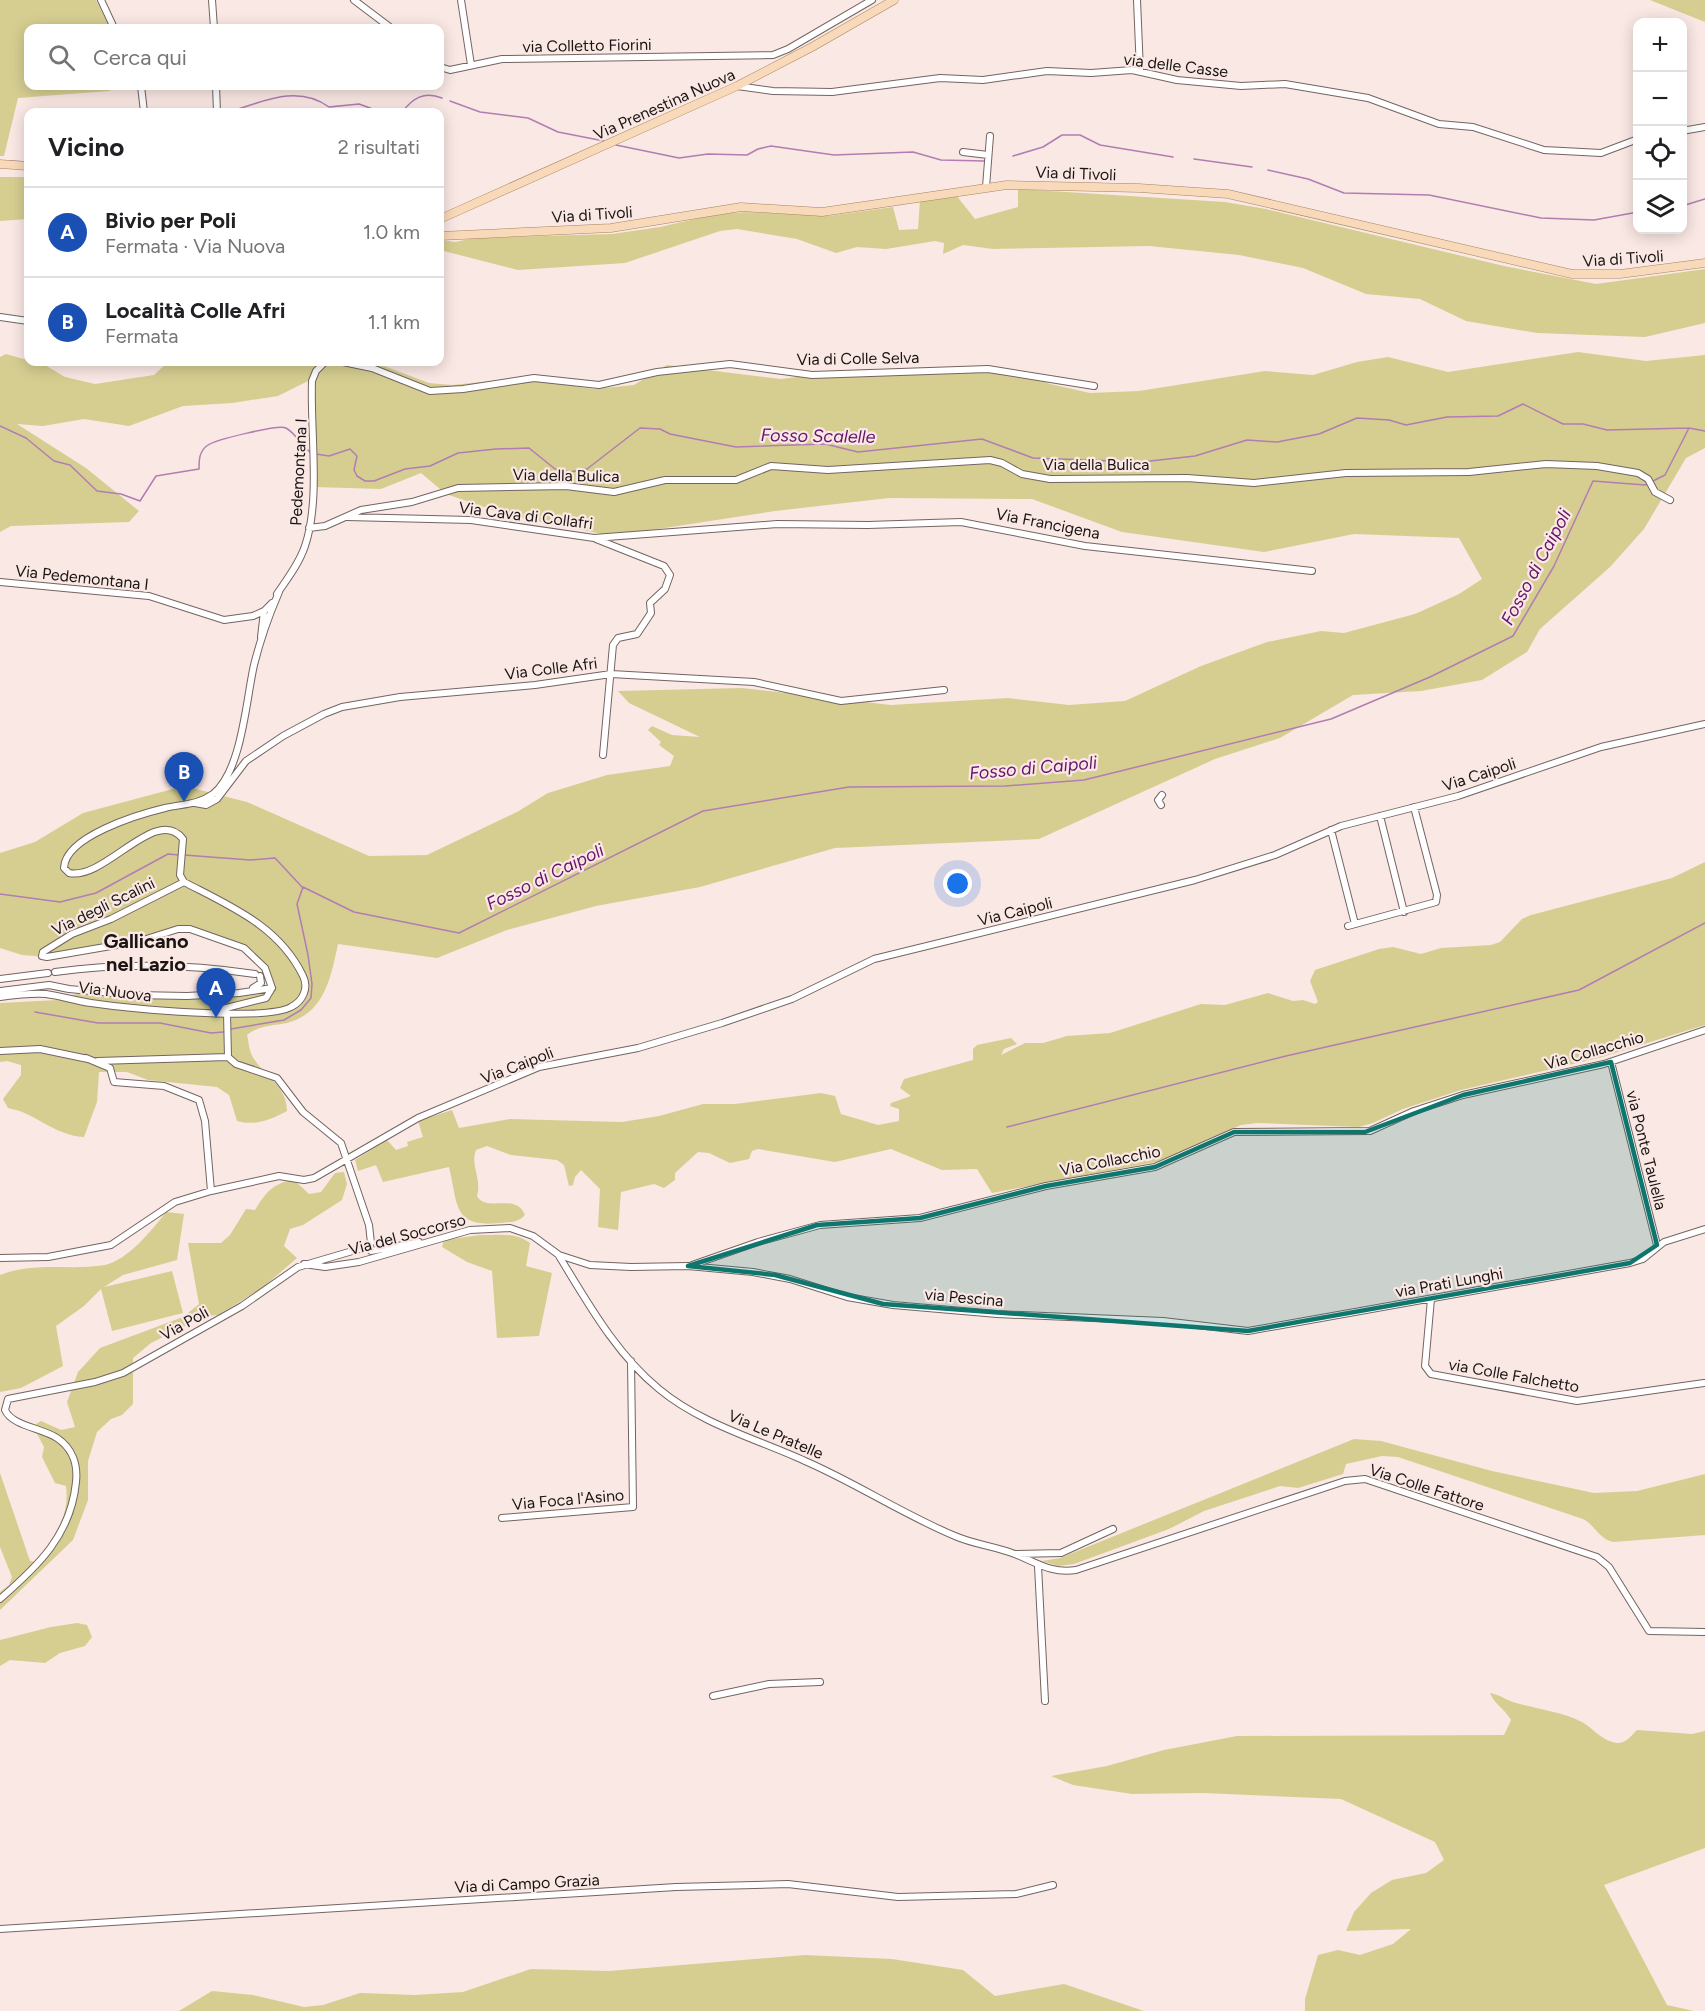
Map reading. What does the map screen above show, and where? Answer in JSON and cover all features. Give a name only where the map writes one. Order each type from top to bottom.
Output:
[{"type":"main road","name":"Via Prenestina Nuova","points":[[444,217],[737,86],[894,0]]},
{"type":"main road","points":[[0,164],[24,166]]},
{"type":"main road","name":"Via di Tivoli","points":[[444,236],[611,228],[738,208],[822,212],[1018,184],[1228,194],[1577,275],[1620,274],[1705,263]]},
{"type":"street","points":[[101,0],[112,24]]},
{"type":"street","points":[[212,0],[214,24]]},
{"type":"street","points":[[354,0],[386,24]]},
{"type":"street","points":[[461,0],[471,65]]},
{"type":"street","name":"via Colletto Fiorini","points":[[444,68],[450,70],[502,59],[777,54],[872,0]]},
{"type":"street","points":[[1137,0],[1140,71]]},
{"type":"street","name":"via delle Casse","points":[[737,86],[778,91],[832,92],[940,78],[988,80],[1050,71],[1140,71],[1177,80],[1241,86],[1285,84],[1368,98],[1439,124],[1478,129],[1544,150],[1604,152],[1633,141]]},
{"type":"street","points":[[141,90],[144,108]]},
{"type":"street","points":[[216,90],[217,108]]},
{"type":"street","points":[[1687,130],[1705,127]]},
{"type":"street","points":[[986,187],[990,135]]},
{"type":"street","points":[[963,152],[988,156]]},
{"type":"street","points":[[0,317],[24,320]]},
{"type":"street","name":"Via di Colle Selva","points":[[360,366],[430,391],[463,389],[534,378],[598,386],[648,373],[730,364],[813,375],[984,369],[1094,386]]},
{"type":"street","name":"Pedemontana I","points":[[264,611],[279,592],[301,555],[309,528],[313,464],[312,381],[321,366]]},
{"type":"street","name":"Via della Bulica","points":[[309,528],[325,526],[365,509],[408,502],[461,488],[561,486],[614,492],[662,480],[736,480],[771,466],[828,470],[974,460],[995,461],[1022,474],[1050,478],[1187,478],[1254,483],[1346,473],[1462,472],[1565,464],[1638,473],[1646,478],[1655,492],[1670,500]]},
{"type":"street","name":"Via Cava di Collafri","points":[[344,517],[463,520],[594,538],[777,524]]},
{"type":"street","name":"Via Francigena","points":[[777,524],[868,525],[961,522],[1092,547],[1312,571]]},
{"type":"street","points":[[594,538],[662,565],[670,575],[666,587],[650,603],[651,613],[641,630],[635,635],[618,638],[614,643],[603,754]]},
{"type":"street","name":"Via Pedemontana I","points":[[0,582],[149,596],[217,619],[248,618],[264,611]]},
{"type":"street","points":[[195,803],[219,788],[230,771],[260,647],[279,592]]},
{"type":"street","points":[[260,647],[264,611],[270,616]]},
{"type":"street","points":[[248,618],[261,627]]},
{"type":"street","name":"Via Colle Afri","points":[[184,882],[180,875],[184,845],[178,834],[159,830],[141,838],[92,871],[73,874],[64,868],[66,858],[72,850],[92,835],[147,813],[195,803],[206,805],[217,800],[246,760],[283,736],[339,708],[413,695],[535,685],[612,674],[754,682],[846,702],[944,690]]},
{"type":"street","name":"Via Caipoli","points":[[0,1258],[53,1257],[108,1246],[126,1237],[175,1202],[211,1191],[279,1176],[310,1179],[418,1118],[545,1065],[650,1045],[792,999],[871,960],[1195,880],[1275,855],[1331,830],[1458,796],[1601,747],[1705,724]]},
{"type":"street","points":[[1161,805],[1158,800],[1162,795]]},
{"type":"street","points":[[1331,830],[1352,925],[1404,912],[1436,902],[1437,895],[1414,807]]},
{"type":"street","points":[[1380,816],[1404,912]]},
{"type":"street","name":"Via degli Scalini","points":[[184,882],[111,919],[63,938],[41,954],[45,957],[140,941],[178,928],[190,929],[244,948],[265,968],[272,988]]},
{"type":"street","name":"Via Nuova","points":[[0,997],[46,994],[98,1004],[227,1013],[289,1008],[302,997],[305,981],[294,963],[262,924],[184,882]]},
{"type":"street","points":[[0,979],[86,968],[140,965],[181,969],[202,968],[257,975],[262,981],[259,987],[242,989],[239,993]]},
{"type":"street","points":[[0,991],[47,984],[138,995],[239,993],[272,988]]},
{"type":"street","points":[[209,1013],[266,998],[272,988]]},
{"type":"street","points":[[227,1013],[227,1054],[236,1064],[279,1079],[303,1112],[339,1140],[372,1237],[371,1243],[366,1247]]},
{"type":"street","name":"Via Collacchio","points":[[688,1266],[817,1225],[920,1218],[1046,1186],[1155,1167],[1236,1132],[1365,1132],[1463,1095],[1611,1062],[1705,1030]]},
{"type":"street","points":[[0,1051],[40,1049],[105,1061],[227,1054]]},
{"type":"street","points":[[86,1058],[110,1068],[112,1080],[116,1082],[162,1085],[199,1100],[205,1121],[211,1191]]},
{"type":"street","name":"via Ponte Taulella","points":[[1611,1062],[1658,1245]]},
{"type":"street","name":"Via del Soccorso","points":[[304,1264],[325,1266],[359,1263],[474,1229],[510,1228],[533,1236],[559,1255],[597,1265],[688,1266]]},
{"type":"street","name":"via Prati Lunghi","points":[[1240,1330],[1262,1329],[1637,1261],[1658,1245],[1705,1229]]},
{"type":"street","name":"Via Poli","points":[[8,1399],[95,1382],[127,1372],[242,1306],[304,1264],[366,1247],[371,1251],[399,1244],[428,1242]]},
{"type":"street","name":"Via Le Pratelle","points":[[559,1255],[598,1318],[631,1361],[666,1395],[714,1422],[806,1461],[956,1537],[1014,1554],[1038,1566]]},
{"type":"street","name":"via Pescina","points":[[688,1266],[775,1275],[843,1296],[893,1305],[997,1314],[1155,1320],[1240,1330]]},
{"type":"street","name":"via Colle Falchetto","points":[[1431,1299],[1425,1366],[1432,1375],[1577,1401],[1704,1383]]},
{"type":"street","name":"Via Foca l'Asino","points":[[502,1518],[633,1507],[631,1361]]},
{"type":"street","points":[[0,1396],[8,1399],[5,1410],[11,1418],[41,1430],[67,1447],[75,1462],[76,1479],[70,1515],[60,1536],[44,1559],[0,1599]]},
{"type":"street","name":"Via Colle Fattore","points":[[1038,1566],[1061,1571],[1078,1569],[1316,1490],[1362,1479],[1600,1558],[1609,1567],[1647,1629],[1656,1633],[1705,1632]]},
{"type":"street","points":[[1014,1554],[1061,1553],[1113,1529]]},
{"type":"street","points":[[1038,1566],[1046,1701]]},
{"type":"street","points":[[712,1696],[775,1683],[820,1682]]},
{"type":"street","name":"Via di Campo Grazia","points":[[0,1929],[676,1887],[788,1884],[905,1897],[1016,1893],[1053,1885]]},
{"type":"highlighted area","points":[[1611,1062],[1657,1245],[1630,1263],[1248,1331],[883,1304],[775,1275],[688,1266],[817,1225],[920,1218],[1046,1186],[1155,1167],[1234,1132],[1365,1132],[1463,1095]]},
{"type":"shaded area","points":[[0,0],[96,0],[108,24],[24,24],[24,90],[110,90],[18,98],[4,156],[0,156]]},
{"type":"shaded area","points":[[1650,0],[1705,0],[1705,22]]},
{"type":"shaded area","points":[[0,177],[24,177],[24,219],[0,221]]},
{"type":"shaded area","points":[[1018,189],[1225,202],[1266,209],[1504,266],[1596,284],[1705,269],[1705,323],[1645,337],[1537,333],[1466,321],[1420,299],[1366,294],[1303,268],[1239,255],[1149,246],[993,249],[963,245],[943,254],[944,243],[935,241],[886,249],[857,247],[836,253],[797,239],[737,229],[720,231],[625,263],[518,270],[444,251],[444,241],[455,242],[474,238],[612,234],[660,227],[717,214],[746,212],[828,216],[893,207],[899,230],[918,229],[920,200],[956,195],[975,219],[1018,207]]},
{"type":"shaded area","points":[[1578,352],[1646,361],[1705,355],[1705,448],[1686,458],[1644,529],[1610,567],[1540,629],[1527,652],[1482,680],[1421,691],[1353,695],[1280,738],[1215,759],[1039,839],[835,848],[700,887],[596,906],[507,930],[437,958],[338,944],[329,981],[318,1002],[310,1011],[287,1023],[261,1028],[247,1035],[252,1056],[280,1089],[286,1103],[287,1111],[263,1121],[250,1123],[237,1121],[229,1095],[217,1087],[148,1080],[127,1072],[99,1072],[97,1102],[84,1137],[63,1132],[27,1114],[8,1108],[3,1099],[21,1075],[21,1065],[7,1061],[0,1062],[0,1003],[58,1000],[79,993],[104,992],[108,996],[168,999],[208,998],[268,991],[269,976],[244,948],[190,929],[47,957],[22,955],[0,948],[0,853],[35,842],[83,813],[184,786],[247,802],[369,856],[427,855],[517,812],[548,793],[607,775],[670,766],[674,756],[659,745],[661,742],[648,730],[652,726],[672,735],[700,737],[629,703],[618,691],[742,688],[891,705],[1008,698],[1069,705],[1125,701],[1201,666],[1267,642],[1321,631],[1344,633],[1415,614],[1459,594],[1482,579],[1459,538],[1354,534],[1264,552],[1122,532],[1032,499],[889,498],[775,511],[612,536],[507,515],[446,494],[421,473],[381,489],[313,487],[314,378],[278,396],[232,403],[183,406],[129,426],[84,419],[43,426],[17,424],[86,468],[139,511],[129,522],[11,526],[0,532],[0,357],[6,354],[24,359],[24,366],[47,366],[65,377],[95,384],[154,375],[164,366],[384,366],[429,383],[452,385],[522,378],[594,389],[634,385],[667,365],[781,379],[864,369],[1020,373],[1050,384],[1090,393],[1139,391],[1265,371],[1313,375],[1357,362],[1388,357],[1448,372]]},
{"type":"shaded area","points":[[1705,862],[1705,1025],[1599,1058],[1461,1090],[1403,1109],[1359,1127],[1258,1123],[1241,1125],[1161,1161],[992,1193],[977,1169],[942,1170],[891,1149],[835,1162],[758,1149],[752,1151],[749,1159],[730,1163],[709,1153],[698,1152],[675,1173],[675,1180],[664,1188],[654,1184],[621,1192],[618,1230],[598,1227],[600,1189],[581,1170],[575,1177],[573,1185],[569,1186],[564,1165],[557,1160],[511,1155],[487,1146],[476,1150],[474,1161],[478,1183],[477,1196],[481,1201],[487,1203],[515,1205],[521,1208],[525,1215],[513,1222],[484,1224],[465,1217],[460,1210],[456,1202],[449,1167],[383,1182],[376,1165],[358,1171],[355,1160],[387,1140],[396,1150],[408,1146],[407,1142],[423,1137],[418,1121],[452,1110],[459,1128],[510,1119],[622,1122],[659,1116],[703,1104],[735,1104],[821,1093],[835,1096],[841,1114],[878,1125],[899,1121],[899,1109],[890,1106],[891,1103],[911,1096],[900,1088],[904,1079],[973,1060],[973,1049],[977,1045],[1011,1038],[1017,1044],[1004,1049],[1001,1055],[1025,1043],[1043,1043],[1067,1036],[1110,1033],[1201,1004],[1225,1005],[1268,993],[1293,1001],[1303,1000],[1315,1004],[1318,1002],[1310,981],[1315,970],[1379,949],[1393,947],[1421,954],[1441,948],[1491,945],[1500,942],[1522,919],[1531,915],[1672,878]]},
{"type":"shaded area","points":[[344,1172],[347,1184],[342,1200],[303,1225],[290,1229],[284,1246],[297,1258],[261,1289],[218,1315],[205,1316],[151,1343],[133,1358],[133,1404],[122,1415],[111,1419],[97,1432],[88,1461],[88,1500],[73,1540],[0,1610],[0,1592],[9,1585],[12,1577],[0,1547],[0,1473],[30,1561],[36,1562],[49,1544],[66,1508],[66,1486],[55,1483],[42,1457],[44,1447],[33,1426],[41,1421],[61,1430],[75,1427],[67,1402],[78,1372],[100,1348],[183,1317],[199,1304],[188,1243],[221,1243],[230,1235],[246,1209],[255,1210],[267,1193],[281,1183],[294,1180],[309,1194],[321,1192],[335,1173]]},
{"type":"shaded area","points":[[166,1212],[184,1214],[177,1260],[123,1275],[104,1287],[172,1271],[183,1313],[112,1331],[101,1289],[84,1306],[56,1326],[63,1366],[21,1388],[0,1392],[0,1275],[27,1268],[91,1267],[114,1262],[131,1251]]},
{"type":"shaded area","points":[[480,1235],[506,1235],[524,1239],[530,1243],[526,1266],[552,1273],[539,1336],[497,1338],[492,1271],[467,1262],[442,1247],[444,1240]]},
{"type":"shaded area","points":[[1354,1439],[1381,1441],[1492,1471],[1594,1493],[1637,1491],[1705,1474],[1705,1535],[1613,1542],[1604,1538],[1583,1519],[1398,1457],[1382,1456],[1346,1464],[1343,1474],[1298,1488],[1280,1486],[1204,1511],[1169,1529],[1074,1564],[1058,1566],[1042,1561],[1060,1558]]},
{"type":"shaded area","points":[[77,1623],[87,1625],[92,1637],[85,1646],[60,1653],[45,1663],[10,1660],[0,1666],[0,1640]]},
{"type":"shaded area","points":[[1490,1693],[1516,1703],[1559,1713],[1582,1722],[1603,1738],[1618,1743],[1624,1742],[1637,1730],[1692,1734],[1705,1731],[1705,1848],[1604,1885],[1667,2005],[1694,2011],[1305,2011],[1305,1999],[1318,1955],[1338,1950],[1360,1955],[1393,1944],[1411,1929],[1346,1931],[1354,1912],[1371,1893],[1392,1880],[1426,1873],[1444,1860],[1435,1842],[1341,1799],[1203,1793],[1132,1794],[1073,1785],[1051,1776],[1107,1766],[1164,1750],[1237,1736],[1504,1735],[1511,1720]]},
{"type":"shaded area","points":[[805,1955],[892,1959],[963,1970],[995,1996],[1064,1984],[1144,2011],[179,2011],[212,1991],[253,1995],[304,2007],[323,2005],[360,1993],[415,1995],[463,1992],[531,1969],[609,1971]]},
{"type":"waterway","points":[[406,108],[419,97],[430,95],[442,98]]},
{"type":"waterway","points":[[242,108],[279,97],[292,96],[317,100],[329,107],[359,104],[370,108]]},
{"type":"waterway","points":[[450,101],[480,112],[528,118],[558,132],[604,141]]},
{"type":"waterway","points":[[1013,156],[1043,147],[1062,135],[1080,135],[1100,145],[1173,157]]},
{"type":"waterway","points":[[616,145],[679,158],[708,154],[747,155],[771,146],[834,155],[913,152],[941,160],[984,161]]},
{"type":"waterway","points":[[1194,159],[1252,167]]},
{"type":"waterway","points":[[7,161],[24,162]]},
{"type":"waterway","points":[[1268,170],[1308,179],[1344,193],[1429,195],[1541,218],[1594,220],[1633,213]]},
{"type":"waterway","points":[[1687,204],[1705,199]]},
{"type":"waterway","name":"Fosso Scalelle","points":[[316,454],[329,456],[350,449],[357,456],[354,470],[357,476],[365,481],[374,481],[405,469],[430,466],[458,453],[496,449],[529,448],[555,469],[570,472],[587,469],[640,428],[660,429],[670,434],[736,447],[825,444],[858,452],[982,439],[1033,458],[1141,462],[1195,456],[1247,440],[1277,442],[1319,434],[1357,418],[1389,420],[1406,425],[1447,417],[1498,416],[1523,404],[1563,424],[1583,424],[1607,430],[1689,428],[1705,431]]},
{"type":"waterway","name":"Fosso Scalelle","points":[[0,426],[26,438],[54,461],[70,465],[97,491],[121,494],[140,501],[156,476],[199,469],[200,456],[205,447],[234,436],[272,428],[286,428],[312,453]]},
{"type":"waterway","name":"Fosso di Caipoli","points":[[1653,481],[1665,475],[1689,428]]},
{"type":"waterway","name":"Fosso di Caipoli","points":[[231,1029],[284,1020],[301,1010],[311,998],[312,984],[308,955],[297,904],[303,887],[354,912],[459,933],[703,811],[849,787],[1005,786],[1084,780],[1331,719],[1430,677],[1513,636],[1554,566],[1593,481],[1645,485],[1649,483]]},
{"type":"waterway","name":"Fosso di Caipoli","points":[[0,894],[60,902],[96,893],[168,854],[179,855]]},
{"type":"waterway","name":"Fosso di Caipoli","points":[[184,855],[250,860],[275,858],[302,887]]},
{"type":"waterway","points":[[1007,1127],[1286,1056],[1579,990],[1705,923]]},
{"type":"waterway","name":"Fosso di Caipoli","points":[[35,1012],[98,1023],[160,1023],[211,1033],[224,1032]]},
{"type":"place","name":"Località Colle Afri","points":[[184,802]]},
{"type":"place","name":"Bivio per Poli","points":[[216,1018]]},
{"type":"district","name":"Gallicano nel Lazio","points":[[146,952]]}]
